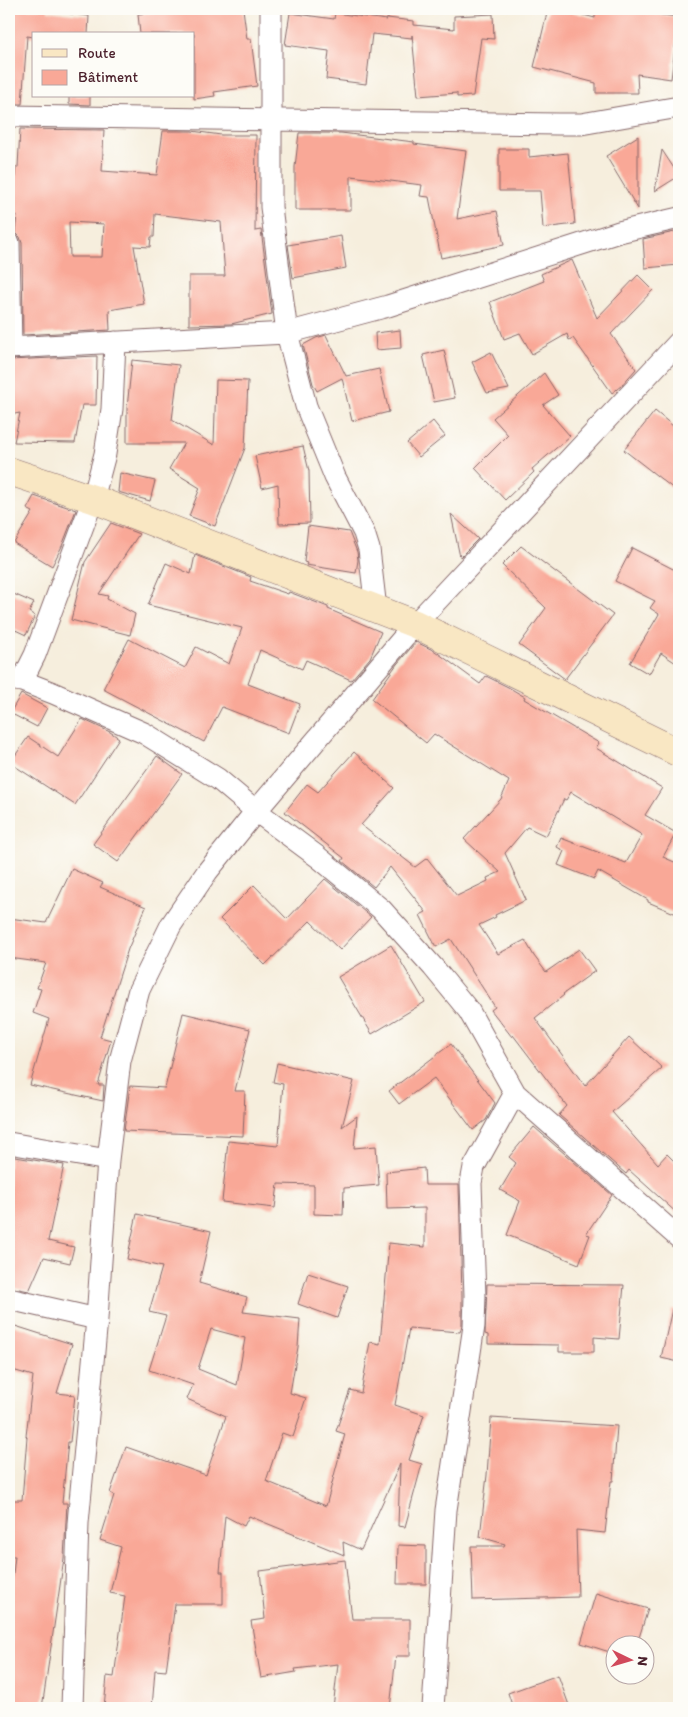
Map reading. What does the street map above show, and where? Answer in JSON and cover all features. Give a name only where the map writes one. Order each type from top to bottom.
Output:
[{"type":"main road","points":[[9,471],[93,499],[415,624],[679,753]]},
{"type":"street","points":[[270,9],[271,207],[286,333],[306,406],[335,477],[364,533],[368,548],[376,609]]},
{"type":"street","points":[[9,116],[580,124],[679,107]]},
{"type":"street","points":[[9,243],[10,348],[286,333],[388,306],[619,232],[679,218]]},
{"type":"street","points":[[115,342],[112,410],[105,454],[93,499],[35,655],[15,680],[53,693],[144,733],[218,779],[256,811],[318,857],[380,909],[433,967],[469,1011],[515,1093],[679,1238]]},
{"type":"street","points":[[72,1708],[78,1523],[98,1319],[108,1160],[120,1061],[139,990],[171,924],[207,872],[256,811],[415,624],[679,342]]},
{"type":"street","points":[[433,1708],[446,1510],[474,1326],[475,1296],[471,1183],[474,1167],[515,1093]]},
{"type":"street","points":[[9,1143],[108,1160]]},
{"type":"street","points":[[9,1300],[98,1319]]},
{"type":"building","points":[[12,9],[48,9],[48,11],[89,16],[88,32],[32,32],[32,37],[27,36],[22,104],[9,104],[9,27]]},
{"type":"building","points":[[186,9],[243,9],[247,39],[251,39],[257,86],[214,92],[215,96],[194,99],[195,32],[140,32],[138,14]]},
{"type":"building","points":[[548,9],[560,9],[595,18],[595,9],[637,9],[637,12],[679,17],[671,79],[637,74],[638,93],[596,93],[596,83],[534,67]]},
{"type":"building","points":[[290,13],[334,19],[335,13],[387,20],[387,18],[414,21],[414,25],[454,29],[454,16],[493,14],[494,39],[481,38],[473,96],[457,97],[457,93],[418,96],[412,35],[412,38],[372,34],[366,84],[326,79],[329,51],[285,45]]},
{"type":"building","points":[[69,98],[90,98],[90,105],[69,104]]},
{"type":"building","points":[[20,129],[104,130],[102,171],[157,175],[163,131],[192,131],[221,135],[256,135],[255,231],[261,230],[272,314],[231,324],[189,325],[189,276],[225,276],[221,222],[155,214],[154,237],[151,237],[150,247],[134,246],[144,304],[109,310],[110,330],[23,335],[22,243],[20,237],[15,232],[17,215],[11,215],[16,167],[18,167]],"holes":[[[69,222],[104,224],[102,257],[70,257]]]},
{"type":"building","points":[[299,133],[341,133],[466,151],[457,219],[497,211],[504,245],[441,258],[429,197],[420,196],[422,185],[351,176],[351,210],[295,210],[295,167]]},
{"type":"building","points":[[638,136],[638,209],[606,156]]},
{"type":"building","points":[[499,149],[529,149],[529,157],[568,153],[575,224],[543,228],[540,191],[499,191]]},
{"type":"building","points":[[662,150],[679,176],[655,191]]},
{"type":"building","points":[[679,231],[679,265],[645,268],[643,239]]},
{"type":"building","points":[[341,236],[346,268],[293,278],[288,245]]},
{"type":"building","points":[[572,260],[597,318],[638,275],[653,290],[611,334],[636,369],[612,393],[573,338],[569,340],[567,334],[532,354],[520,333],[504,339],[490,302],[544,281],[541,274]]},
{"type":"building","points":[[400,330],[401,348],[376,350],[375,333]]},
{"type":"building","points":[[326,335],[346,376],[379,369],[389,412],[352,421],[342,378],[317,391],[313,384],[303,345]]},
{"type":"building","points":[[444,350],[455,398],[434,402],[423,355]]},
{"type":"building","points":[[491,352],[509,389],[487,393],[472,362]]},
{"type":"building","points":[[97,356],[96,405],[82,405],[75,443],[14,442],[20,413],[9,415],[9,360]]},
{"type":"building","points":[[132,360],[179,365],[172,420],[214,445],[216,380],[248,381],[245,448],[215,526],[189,516],[200,488],[169,469],[184,443],[127,443],[127,408]]},
{"type":"building","points":[[544,373],[558,395],[543,405],[570,436],[532,469],[534,472],[505,500],[475,468],[508,435],[493,418]]},
{"type":"building","points":[[655,411],[679,431],[679,493],[624,450]]},
{"type":"building","points":[[433,421],[445,436],[419,457],[407,443]]},
{"type":"building","points":[[303,446],[309,471],[310,523],[279,524],[278,484],[262,488],[255,456]]},
{"type":"building","points":[[120,473],[155,481],[150,501],[118,492]]},
{"type":"building","points":[[34,496],[76,510],[52,566],[14,543],[33,512],[27,509]]},
{"type":"building","points":[[451,514],[478,539],[460,557]]},
{"type":"building","points":[[111,523],[139,534],[99,594],[108,596],[107,599],[135,614],[130,635],[71,620],[85,562]]},
{"type":"building","points":[[308,526],[349,532],[357,552],[356,573],[306,565],[307,563],[304,562]]},
{"type":"building","points":[[521,546],[613,615],[565,679],[519,645],[546,608],[502,565]]},
{"type":"building","points":[[632,548],[679,572],[679,665],[661,653],[649,674],[630,663],[659,614],[650,608],[655,601],[615,581]]},
{"type":"building","points":[[195,555],[251,577],[250,581],[288,594],[289,592],[328,607],[328,609],[381,632],[370,658],[351,680],[306,660],[302,669],[260,650],[248,684],[300,704],[289,733],[222,707],[204,742],[103,689],[129,639],[185,668],[196,647],[229,664],[242,628],[148,605],[166,563],[191,574]]},
{"type":"building","points":[[9,592],[34,603],[29,612],[35,616],[26,635],[9,627]]},
{"type":"building","points":[[416,642],[435,651],[480,684],[486,676],[525,697],[524,699],[599,743],[596,748],[662,788],[645,815],[676,833],[663,857],[679,864],[679,915],[648,902],[648,900],[598,871],[594,879],[558,865],[564,851],[557,847],[561,838],[626,863],[642,835],[571,792],[566,800],[564,799],[546,836],[527,827],[505,853],[526,900],[479,925],[498,954],[525,940],[546,972],[579,949],[595,971],[563,994],[535,1018],[585,1086],[629,1037],[662,1068],[612,1112],[658,1164],[667,1154],[679,1166],[679,1215],[629,1170],[626,1174],[559,1115],[567,1106],[513,1035],[512,1037],[491,1010],[495,1007],[451,939],[436,947],[420,915],[426,912],[390,867],[374,887],[342,861],[344,858],[285,812],[307,784],[318,792],[354,752],[394,788],[361,825],[415,867],[427,858],[457,896],[488,881],[487,878],[500,872],[464,839],[501,799],[509,781],[434,734],[426,743],[372,699],[397,664]]},
{"type":"building","points":[[21,694],[47,708],[37,727],[10,713]]},
{"type":"building","points":[[82,719],[119,738],[75,805],[10,763],[28,737],[58,757]]},
{"type":"building","points":[[157,756],[182,774],[118,862],[93,844]]},
{"type":"building","points":[[72,869],[103,883],[100,887],[146,907],[128,949],[100,1037],[111,1040],[98,1085],[104,1085],[103,1101],[30,1085],[49,1019],[33,1013],[41,989],[37,988],[46,963],[9,958],[9,918],[46,923]]},
{"type":"building","points":[[325,879],[371,917],[340,950],[310,921],[265,965],[220,919],[254,885],[287,919]]},
{"type":"building","points":[[391,945],[425,1002],[372,1034],[338,977]]},
{"type":"building","points":[[183,1013],[250,1029],[235,1091],[245,1091],[243,1136],[124,1131],[130,1086],[165,1088]]},
{"type":"building","points":[[451,1044],[495,1103],[486,1120],[473,1130],[434,1078],[399,1104],[389,1091]]},
{"type":"building","points":[[277,1063],[354,1081],[342,1127],[357,1116],[354,1148],[376,1146],[379,1185],[344,1188],[343,1215],[314,1214],[314,1185],[278,1184],[275,1208],[222,1202],[228,1141],[278,1146],[283,1084],[273,1082]]},
{"type":"building","points":[[534,1127],[612,1195],[586,1234],[590,1235],[579,1264],[507,1235],[520,1201],[500,1190],[516,1163],[509,1157]]},
{"type":"building","points":[[9,1156],[64,1165],[48,1241],[74,1247],[70,1263],[44,1257],[29,1291],[9,1287]]},
{"type":"building","points":[[424,1168],[425,1185],[459,1185],[462,1296],[462,1325],[460,1332],[409,1328],[395,1405],[424,1415],[409,1460],[422,1464],[405,1527],[398,1526],[400,1464],[361,1550],[343,1542],[344,1555],[249,1516],[244,1526],[225,1516],[220,1572],[223,1572],[223,1604],[175,1604],[166,1671],[155,1670],[152,1708],[104,1708],[107,1676],[114,1677],[125,1596],[110,1593],[121,1547],[100,1540],[114,1495],[110,1493],[126,1447],[206,1475],[226,1416],[187,1399],[193,1385],[149,1370],[166,1316],[149,1312],[162,1267],[127,1259],[137,1214],[211,1231],[199,1283],[247,1297],[243,1312],[300,1319],[298,1347],[290,1393],[306,1398],[293,1437],[282,1433],[266,1481],[326,1506],[345,1434],[336,1431],[350,1390],[361,1393],[370,1342],[380,1344],[389,1243],[425,1247],[425,1208],[387,1209],[386,1172]],"holes":[[[211,1329],[245,1338],[237,1385],[198,1369]]]},
{"type":"building","points":[[308,1273],[348,1286],[337,1318],[298,1304]]},
{"type":"building","points":[[487,1284],[624,1285],[619,1339],[594,1337],[594,1352],[559,1352],[559,1345],[488,1344],[488,1335],[485,1334]]},
{"type":"building","points":[[672,1309],[679,1310],[679,1362],[661,1358]]},
{"type":"building","points":[[9,1324],[72,1344],[57,1393],[75,1395],[62,1503],[67,1503],[64,1558],[42,1708],[9,1708],[9,1610],[15,1556],[9,1556],[10,1500],[22,1500],[26,1436],[33,1376],[9,1369]]},
{"type":"building","points":[[491,1418],[617,1426],[613,1481],[611,1481],[605,1533],[576,1530],[578,1597],[473,1600],[471,1546],[504,1546],[505,1544],[480,1537]]},
{"type":"building","points":[[398,1545],[426,1546],[426,1584],[397,1584]]},
{"type":"building","points":[[345,1560],[352,1619],[410,1619],[410,1656],[396,1656],[390,1708],[333,1708],[338,1664],[295,1669],[296,1672],[261,1678],[251,1621],[265,1619],[260,1571]]},
{"type":"building","points":[[596,1593],[648,1609],[640,1634],[606,1634],[606,1651],[581,1643]]},
{"type":"building","points":[[558,1675],[570,1708],[513,1708],[508,1693]]}]
